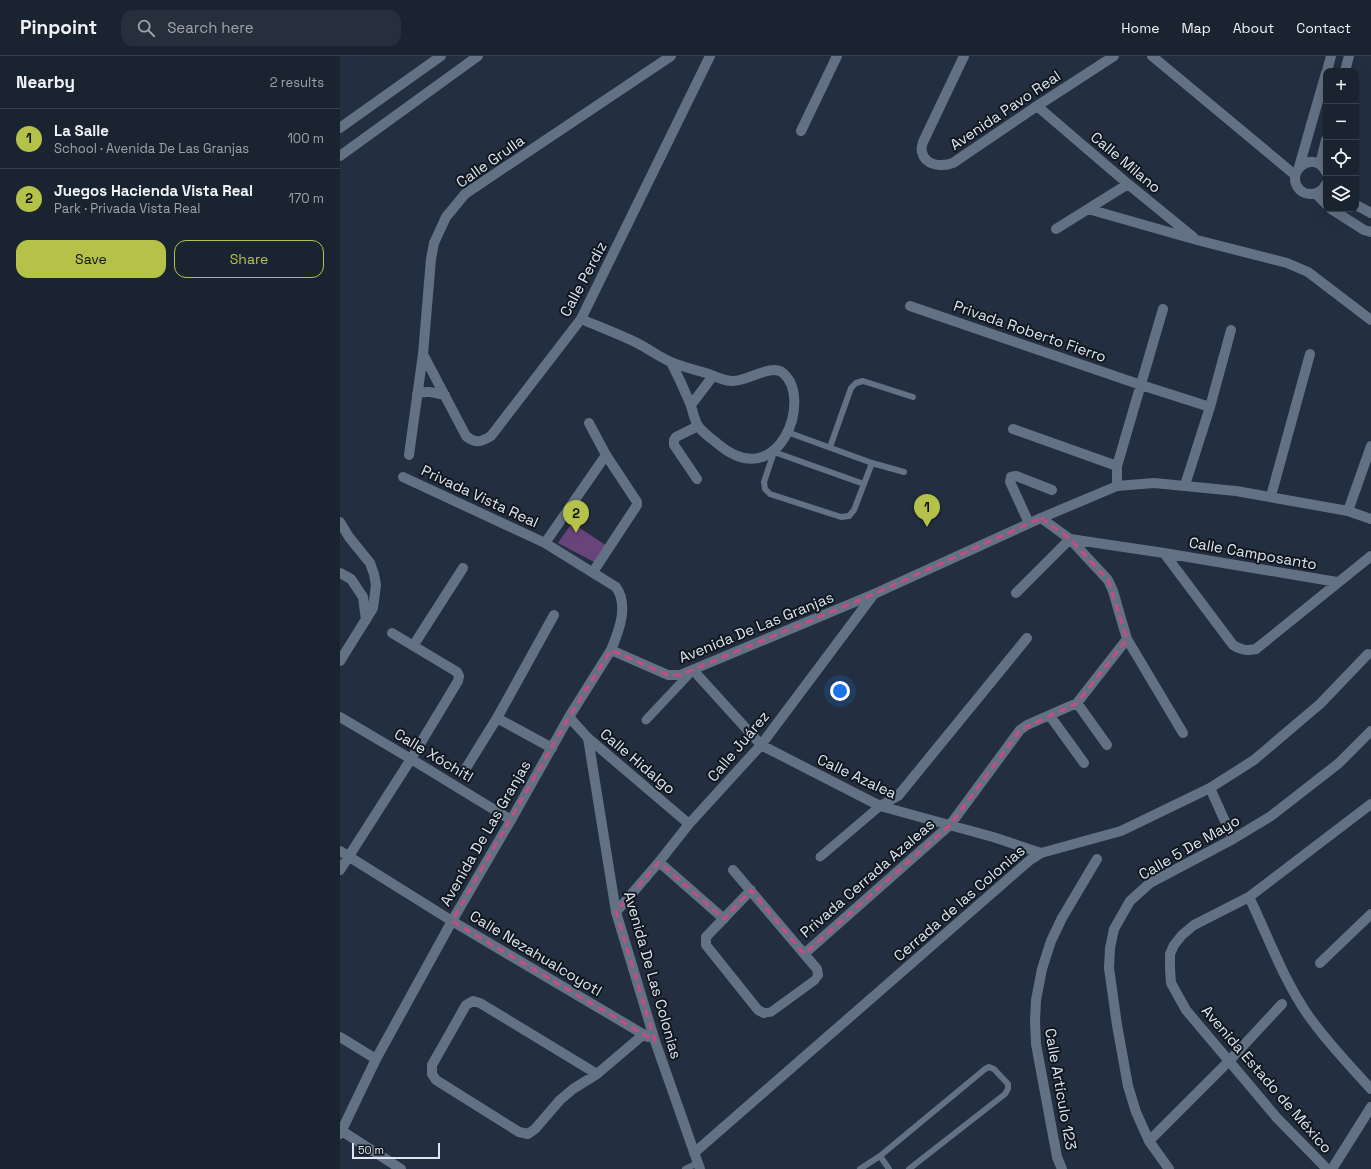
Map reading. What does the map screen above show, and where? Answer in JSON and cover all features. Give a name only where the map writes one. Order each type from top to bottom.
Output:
[{"type":"street","points":[[340,128],[441,56]]},
{"type":"street","points":[[340,156],[478,56]]},
{"type":"street","name":"Calle Grulla","points":[[409,455],[423,354],[431,259],[434,243],[446,217],[465,194],[671,56]]},
{"type":"street","name":"Calle Perdiz","points":[[423,354],[466,436],[471,440],[478,442],[491,436],[581,319],[710,56]]},
{"type":"street","points":[[801,131],[837,56]]},
{"type":"street","name":"Avenida Pavo Real","points":[[964,56],[923,142],[922,152],[926,160],[935,165],[945,166],[953,163],[1036,106],[1114,56]]},
{"type":"street","points":[[1152,56],[1297,171]]},
{"type":"street","points":[[1327,68],[1331,56]]},
{"type":"street","points":[[1346,68],[1349,56]]},
{"type":"street","points":[[1323,82],[1295,182],[1298,188],[1309,194],[1316,194],[1323,188]]},
{"type":"street","name":"Calle Milano","points":[[1036,106],[1197,240]]},
{"type":"street","points":[[1297,171],[1309,162],[1323,168]]},
{"type":"street","points":[[1056,229],[1128,184]]},
{"type":"street","points":[[1316,194],[1323,201]]},
{"type":"street","points":[[1359,207],[1371,213]]},
{"type":"street","name":"Calle Milano","points":[[1088,209],[1197,240],[1287,263],[1300,268],[1371,320]]},
{"type":"street","points":[[1336,212],[1364,230],[1371,232]]},
{"type":"street","name":"Privada Roberto Fierro","points":[[910,306],[1210,407]]},
{"type":"street","points":[[1117,486],[1117,466],[1162,309]]},
{"type":"street","points":[[581,319],[637,343],[671,362],[731,381],[742,380],[773,369],[784,373],[792,386],[794,405],[793,420],[774,452],[762,458],[750,460],[738,457],[728,452],[698,426],[691,405],[671,362]]},
{"type":"street","points":[[1185,485],[1210,407],[1231,330]]},
{"type":"street","points":[[1272,496],[1310,354]]},
{"type":"street","points":[[691,405],[713,376]]},
{"type":"street","points":[[417,394],[428,392],[445,395]]},
{"type":"street","points":[[589,423],[606,455],[637,502],[637,505],[593,572]]},
{"type":"street","points":[[697,479],[674,445],[674,440],[676,437],[698,426]]},
{"type":"street","points":[[1013,429],[1117,466]]},
{"type":"street","points":[[1348,511],[1371,446]]},
{"type":"street","name":"Privada Vista Real","points":[[545,543],[606,455]]},
{"type":"street","points":[[1029,523],[1010,482],[1011,477],[1016,476],[1052,490]]},
{"type":"street","name":"Privada Vista Real","points":[[403,477],[545,543],[616,587],[621,599],[621,617],[620,626],[611,650]]},
{"type":"street","name":"Avenida De Las Granjas","points":[[341,1132],[376,1059],[452,921],[569,717],[611,650],[668,675],[680,675],[874,594],[1029,523],[1117,486],[1154,483],[1236,491],[1272,496],[1348,511],[1371,519]]},
{"type":"street","points":[[1041,518],[1070,539],[1108,580],[1113,591],[1127,639],[1183,734]]},
{"type":"street","points":[[340,522],[349,537],[370,563],[376,585],[373,608],[340,661]]},
{"type":"street","points":[[1016,593],[1070,539]]},
{"type":"street","name":"Calle Camposanto","points":[[1070,539],[1338,582]]},
{"type":"street","name":"Calle Camposanto","points":[[1164,553],[1233,645],[1240,650],[1256,649],[1371,556]]},
{"type":"street","points":[[413,646],[463,568]]},
{"type":"street","points":[[340,573],[351,578],[363,597],[366,620]]},
{"type":"street","name":"Calle Juárez","points":[[616,912],[689,824],[761,745],[874,594]]},
{"type":"street","points":[[466,768],[497,718],[554,615]]},
{"type":"street","points":[[340,870],[344,854],[411,759],[439,714],[459,676],[457,672],[392,633]]},
{"type":"street","points":[[820,857],[880,806],[898,796],[1027,638]]},
{"type":"street","points":[[1108,746],[1078,702],[1127,639]]},
{"type":"street","name":"Cerrada de las Colonias","points":[[694,1153],[1030,860],[1041,853],[1121,831],[1210,788],[1254,760],[1320,704],[1368,654]]},
{"type":"street","points":[[646,720],[693,670]]},
{"type":"street","name":"Calle Azalea","points":[[693,670],[761,745],[880,806],[994,837],[1041,853]]},
{"type":"street","name":"Privada Cerrada Azaleas","points":[[804,954],[950,825],[1020,730],[1027,725],[1050,716],[1078,702]]},
{"type":"street","points":[[1050,716],[1084,763]]},
{"type":"street","name":"Calle Xóchitl","points":[[340,717],[511,820]]},
{"type":"street","name":"Calle Hidalgo","points":[[569,717],[588,738],[689,824]]},
{"type":"street","points":[[497,718],[552,748]]},
{"type":"street","name":"Calle 5 De Mayo","points":[[1169,1169],[1149,1141],[1134,1106],[1128,1086],[1118,1033],[1109,968],[1110,948],[1114,929],[1130,901],[1150,883],[1233,839],[1271,816],[1339,763],[1371,731]]},
{"type":"street","name":"Avenida De Las Colonias","points":[[588,738],[616,912],[655,1041],[699,1166]]},
{"type":"street","points":[[1210,788],[1233,839]]},
{"type":"street","name":"Avenida Estado de México","points":[[1327,1169],[1277,1118],[1186,1010],[1172,983],[1170,954],[1174,945],[1182,935],[1194,925],[1249,897],[1371,804]]},
{"type":"street","name":"Calle Nezahualcoyotl","points":[[344,854],[452,921],[655,1041]]},
{"type":"street","name":"Calle Artículo 123","points":[[1062,1169],[1057,1157],[1036,1044],[1034,1022],[1036,1000],[1042,969],[1051,941],[1062,918],[1098,859]]},
{"type":"street","points":[[659,862],[724,919]]},
{"type":"street","points":[[733,870],[751,890],[817,969],[818,975],[815,980],[771,1012],[764,1013],[758,1010],[706,945],[706,937],[751,890]]},
{"type":"street","points":[[1249,897],[1293,991],[1308,1015],[1371,1089]]},
{"type":"street","points":[[1320,963],[1371,914]]},
{"type":"street","points":[[597,1074],[480,1003],[473,1001],[466,1005],[432,1065],[432,1074],[436,1080],[519,1132],[528,1134],[535,1129],[560,1100],[573,1089],[597,1074],[644,1034]]},
{"type":"street","points":[[1149,1141],[1229,1061],[1282,1004]]},
{"type":"street","points":[[340,1037],[376,1059]]},
{"type":"street","points":[[1332,1169],[1371,1107]]},
{"type":"street","points":[[341,1132],[401,1169]]},
{"type":"lane","points":[[830,447],[851,388],[856,382],[863,381],[913,397]]},
{"type":"lane","points":[[787,432],[872,463],[904,472]]},
{"type":"lane","points":[[864,484],[774,452],[764,482],[765,489],[770,494],[841,517],[849,516],[854,510],[864,484],[872,463]]},
{"type":"lane","points":[[860,1169],[880,1156],[985,1069],[989,1067],[994,1069],[1008,1084],[1008,1089],[1005,1094],[909,1169]]},
{"type":"lane","points":[[880,1156],[889,1169]]},
{"type":"lane","points":[[684,1169],[699,1166]]},
{"type":"highlighted area","points":[[1041,518],[1070,539],[1108,580],[1127,639],[1077,703],[1020,730],[950,825],[804,954],[751,890],[724,919],[659,862],[616,912],[655,1041],[452,921],[569,717],[611,650],[668,675],[680,675],[874,594]]},
{"type":"shaded area","points":[[572,523],[607,546],[596,563],[558,543]]},
{"type":"place","name":"La Salle","points":[[927,527]]},
{"type":"place","name":"Juegos Hacienda Vista Real","points":[[576,533]]}]
